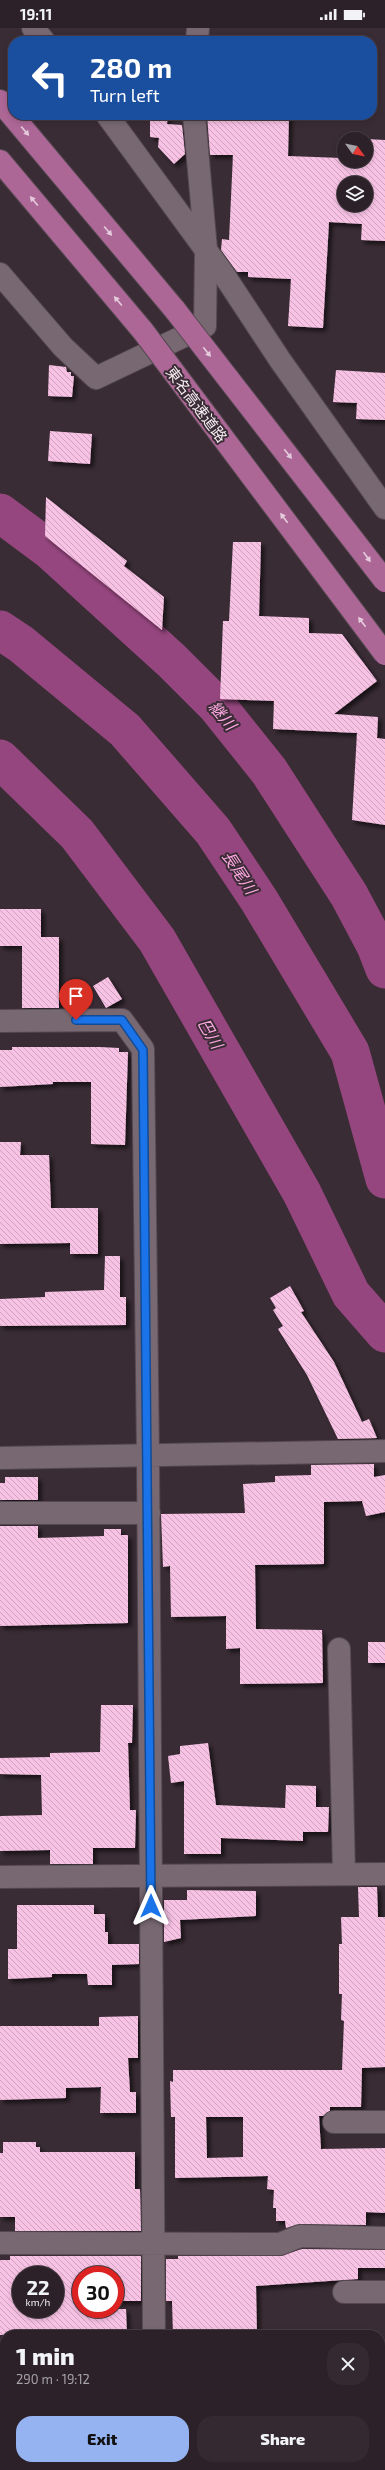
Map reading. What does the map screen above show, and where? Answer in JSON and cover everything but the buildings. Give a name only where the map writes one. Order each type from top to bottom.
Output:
[{"type":"highway","points":[[0,101],[8,111]]},
{"type":"highway","points":[[16,120],[175,310],[385,581]]},
{"type":"highway","name":"東名高速道路","points":[[0,161],[143,331],[385,654]]},
{"type":"street","points":[[33,28],[40,36]]},
{"type":"street","points":[[111,120],[206,249],[385,508]]},
{"type":"street","points":[[0,274],[63,347],[96,378],[205,326],[206,249],[194,120]]},
{"type":"street","points":[[0,1020],[122,1020],[143,1050],[148,1456],[154,2330]]},
{"type":"street","points":[[0,1458],[385,1451]]},
{"type":"street","points":[[0,1513],[148,1513]]},
{"type":"street","points":[[339,1649],[344,1874]]},
{"type":"street","points":[[0,1877],[385,1874]]},
{"type":"street","points":[[334,2122],[385,2122]]},
{"type":"street","points":[[0,2243],[153,2245],[280,2244],[300,2236],[385,2238]]},
{"type":"street","points":[[344,2292],[385,2292]]},
{"type":"waterway","name":"継川","points":[[0,513],[50,550],[172,661],[217,706],[269,771],[349,895],[376,946],[385,969]]},
{"type":"waterway","name":"長尾川","points":[[0,630],[21,644],[125,730],[213,831],[259,900],[350,1052],[385,1179]]},
{"type":"waterway","name":"巴川","points":[[0,759],[77,834],[157,940],[302,1193],[351,1294],[385,1333]]},
{"type":"route","points":[[76,1020],[122,1020],[143,1050],[148,1456],[151,1906]]}]
